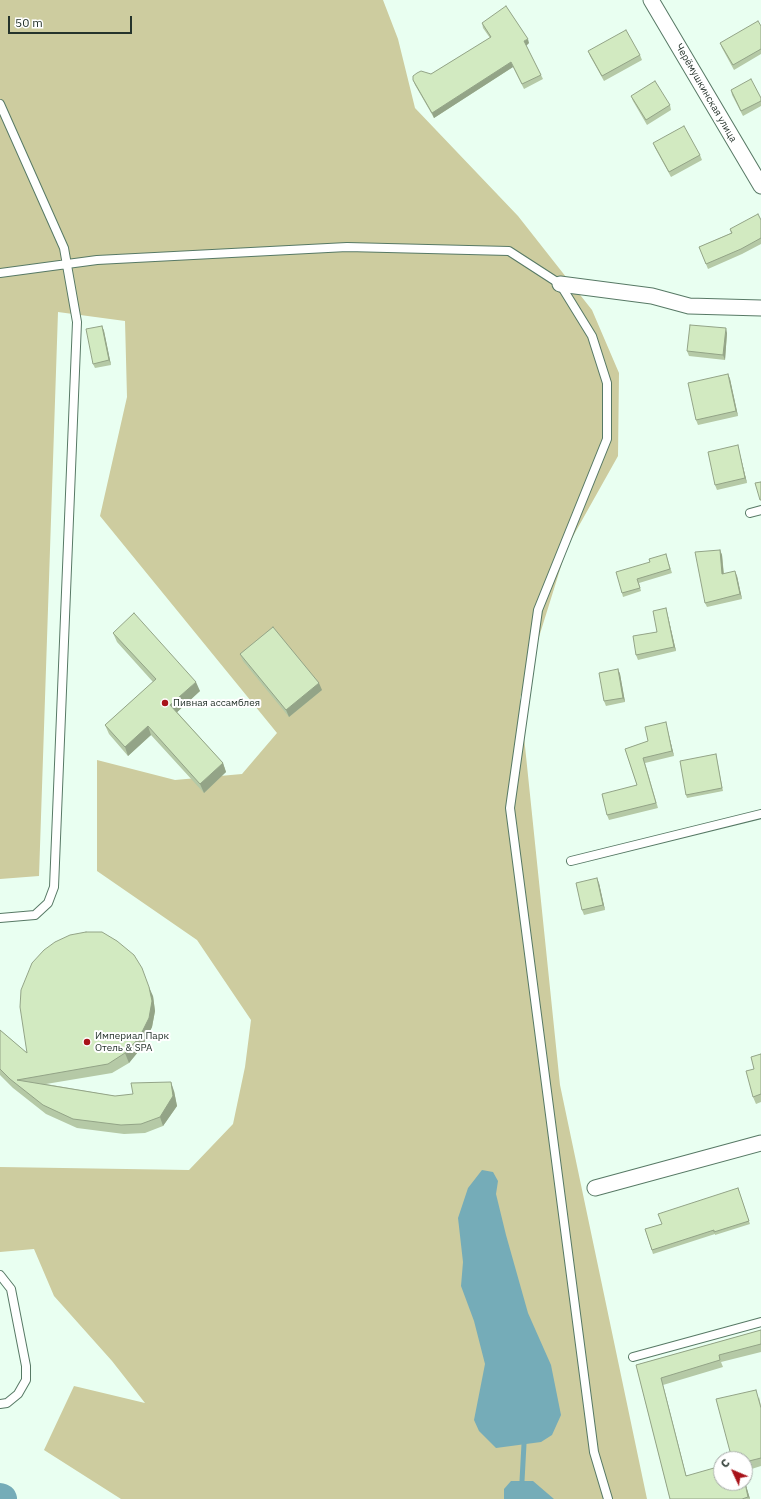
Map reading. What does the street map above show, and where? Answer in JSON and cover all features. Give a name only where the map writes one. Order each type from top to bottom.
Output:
[{"type":"street","name":"Черёмушкинская улица","points":[[651,0],[761,186]]},
{"type":"street","points":[[560,284],[652,296],[689,306],[761,308]]},
{"type":"street","points":[[595,1188],[761,1143]]},
{"type":"lane","points":[[0,104],[64,248],[77,322],[54,887],[48,903],[35,915],[0,918]]},
{"type":"lane","points":[[0,273],[97,260],[347,247],[509,251],[560,284],[592,336],[607,383],[607,439],[538,610],[510,808],[594,1452],[608,1499]]},
{"type":"lane","points":[[750,513],[761,510]]},
{"type":"lane","points":[[572,861],[761,814]]},
{"type":"lane","points":[[0,1275],[11,1289],[26,1366],[26,1380],[18,1394],[7,1403],[0,1404]]},
{"type":"lane","points":[[633,1357],[761,1322]]},
{"type":"green space","points":[[0,0],[383,0],[398,39],[415,108],[518,216],[592,310],[619,373],[618,456],[567,547],[520,698],[560,1085],[647,1499],[121,1499],[44,1450],[74,1386],[145,1403],[112,1361],[54,1296],[34,1249],[0,1252],[0,1167],[189,1170],[233,1124],[245,1067],[251,1020],[197,940],[97,871],[97,760],[175,780],[242,774],[277,733],[100,516],[127,397],[125,321],[58,312],[39,876],[0,879]]},
{"type":"water","points":[[482,1170],[493,1172],[498,1181],[496,1194],[506,1235],[528,1313],[551,1365],[561,1415],[552,1435],[541,1442],[496,1448],[479,1431],[474,1420],[485,1364],[474,1321],[461,1286],[463,1262],[458,1218],[468,1188]]},
{"type":"water","points":[[511,1481],[533,1481],[554,1499],[504,1499],[504,1489]]},
{"type":"building","points":[[506,6],[528,39],[524,41],[541,75],[522,84],[511,62],[432,113],[413,80],[413,76],[421,71],[431,74],[491,37],[482,23]]},
{"type":"building","points":[[758,21],[761,26],[761,49],[733,65],[720,43]]},
{"type":"building","points":[[626,30],[640,55],[602,76],[588,51]]},
{"type":"building","points":[[751,79],[761,98],[761,101],[741,111],[731,90]]},
{"type":"building","points":[[655,81],[670,105],[646,120],[631,96]]},
{"type":"building","points":[[684,126],[700,155],[669,172],[653,143]]},
{"type":"building","points":[[758,214],[761,220],[761,238],[741,249],[706,264],[699,247],[732,233],[730,229]]},
{"type":"building","points":[[690,325],[726,328],[723,355],[687,351]]},
{"type":"building","points":[[102,326],[109,360],[93,364],[86,329]]},
{"type":"building","points":[[728,374],[736,411],[696,420],[688,383]]},
{"type":"building","points":[[738,445],[745,478],[715,485],[708,452]]},
{"type":"building","points":[[761,482],[761,500],[760,500],[755,483]]},
{"type":"building","points":[[720,550],[722,574],[735,571],[740,594],[705,603],[695,552]]},
{"type":"building","points":[[666,554],[670,569],[637,579],[640,588],[622,593],[616,572],[650,562],[649,559]]},
{"type":"building","points":[[666,608],[674,647],[636,655],[633,636],[657,632],[653,611]]},
{"type":"building","name":"Пивная ассамблея","points":[[134,613],[196,682],[170,705],[223,763],[200,784],[148,726],[125,747],[105,725],[156,679],[113,633]]},
{"type":"building","points":[[273,627],[319,683],[286,710],[240,654]]},
{"type":"building","points":[[618,669],[623,698],[604,701],[599,673]]},
{"type":"building","points":[[666,722],[672,751],[643,758],[656,803],[607,815],[602,794],[637,785],[625,749],[648,741],[645,727]]},
{"type":"building","points":[[716,754],[722,788],[686,795],[680,761]]},
{"type":"building","points":[[597,878],[603,905],[582,910],[576,883]]},
{"type":"building","name":"Империал Парк Отель & SPA","points":[[86,932],[102,932],[117,941],[134,955],[142,968],[149,987],[152,1001],[149,1018],[139,1038],[125,1053],[108,1064],[17,1080],[115,1096],[133,1094],[131,1083],[171,1082],[173,1096],[160,1117],[141,1124],[121,1125],[73,1119],[43,1105],[10,1079],[0,1069],[0,1030],[27,1053],[20,1007],[21,990],[32,963],[44,950],[55,942],[70,935]]},
{"type":"building","points":[[761,1054],[761,1094],[753,1097],[746,1071],[754,1069],[751,1057]]},
{"type":"building","points":[[738,1188],[749,1221],[714,1232],[714,1230],[652,1250],[645,1229],[662,1224],[658,1214]]},
{"type":"building","points":[[761,1330],[761,1344],[719,1355],[720,1360],[661,1378],[686,1476],[713,1468],[713,1491],[747,1491],[748,1497],[742,1499],[670,1499],[636,1365]]},
{"type":"building","points":[[756,1390],[761,1408],[761,1458],[753,1460],[753,1451],[730,1451],[716,1399]]},
{"type":"waterway","points":[[522,1481],[524,1444]]},
{"type":"place","name":"Пивная ассамблея","points":[[165,703]]},
{"type":"place","name":"Империал Парк Отель & SPA","points":[[87,1042]]}]
